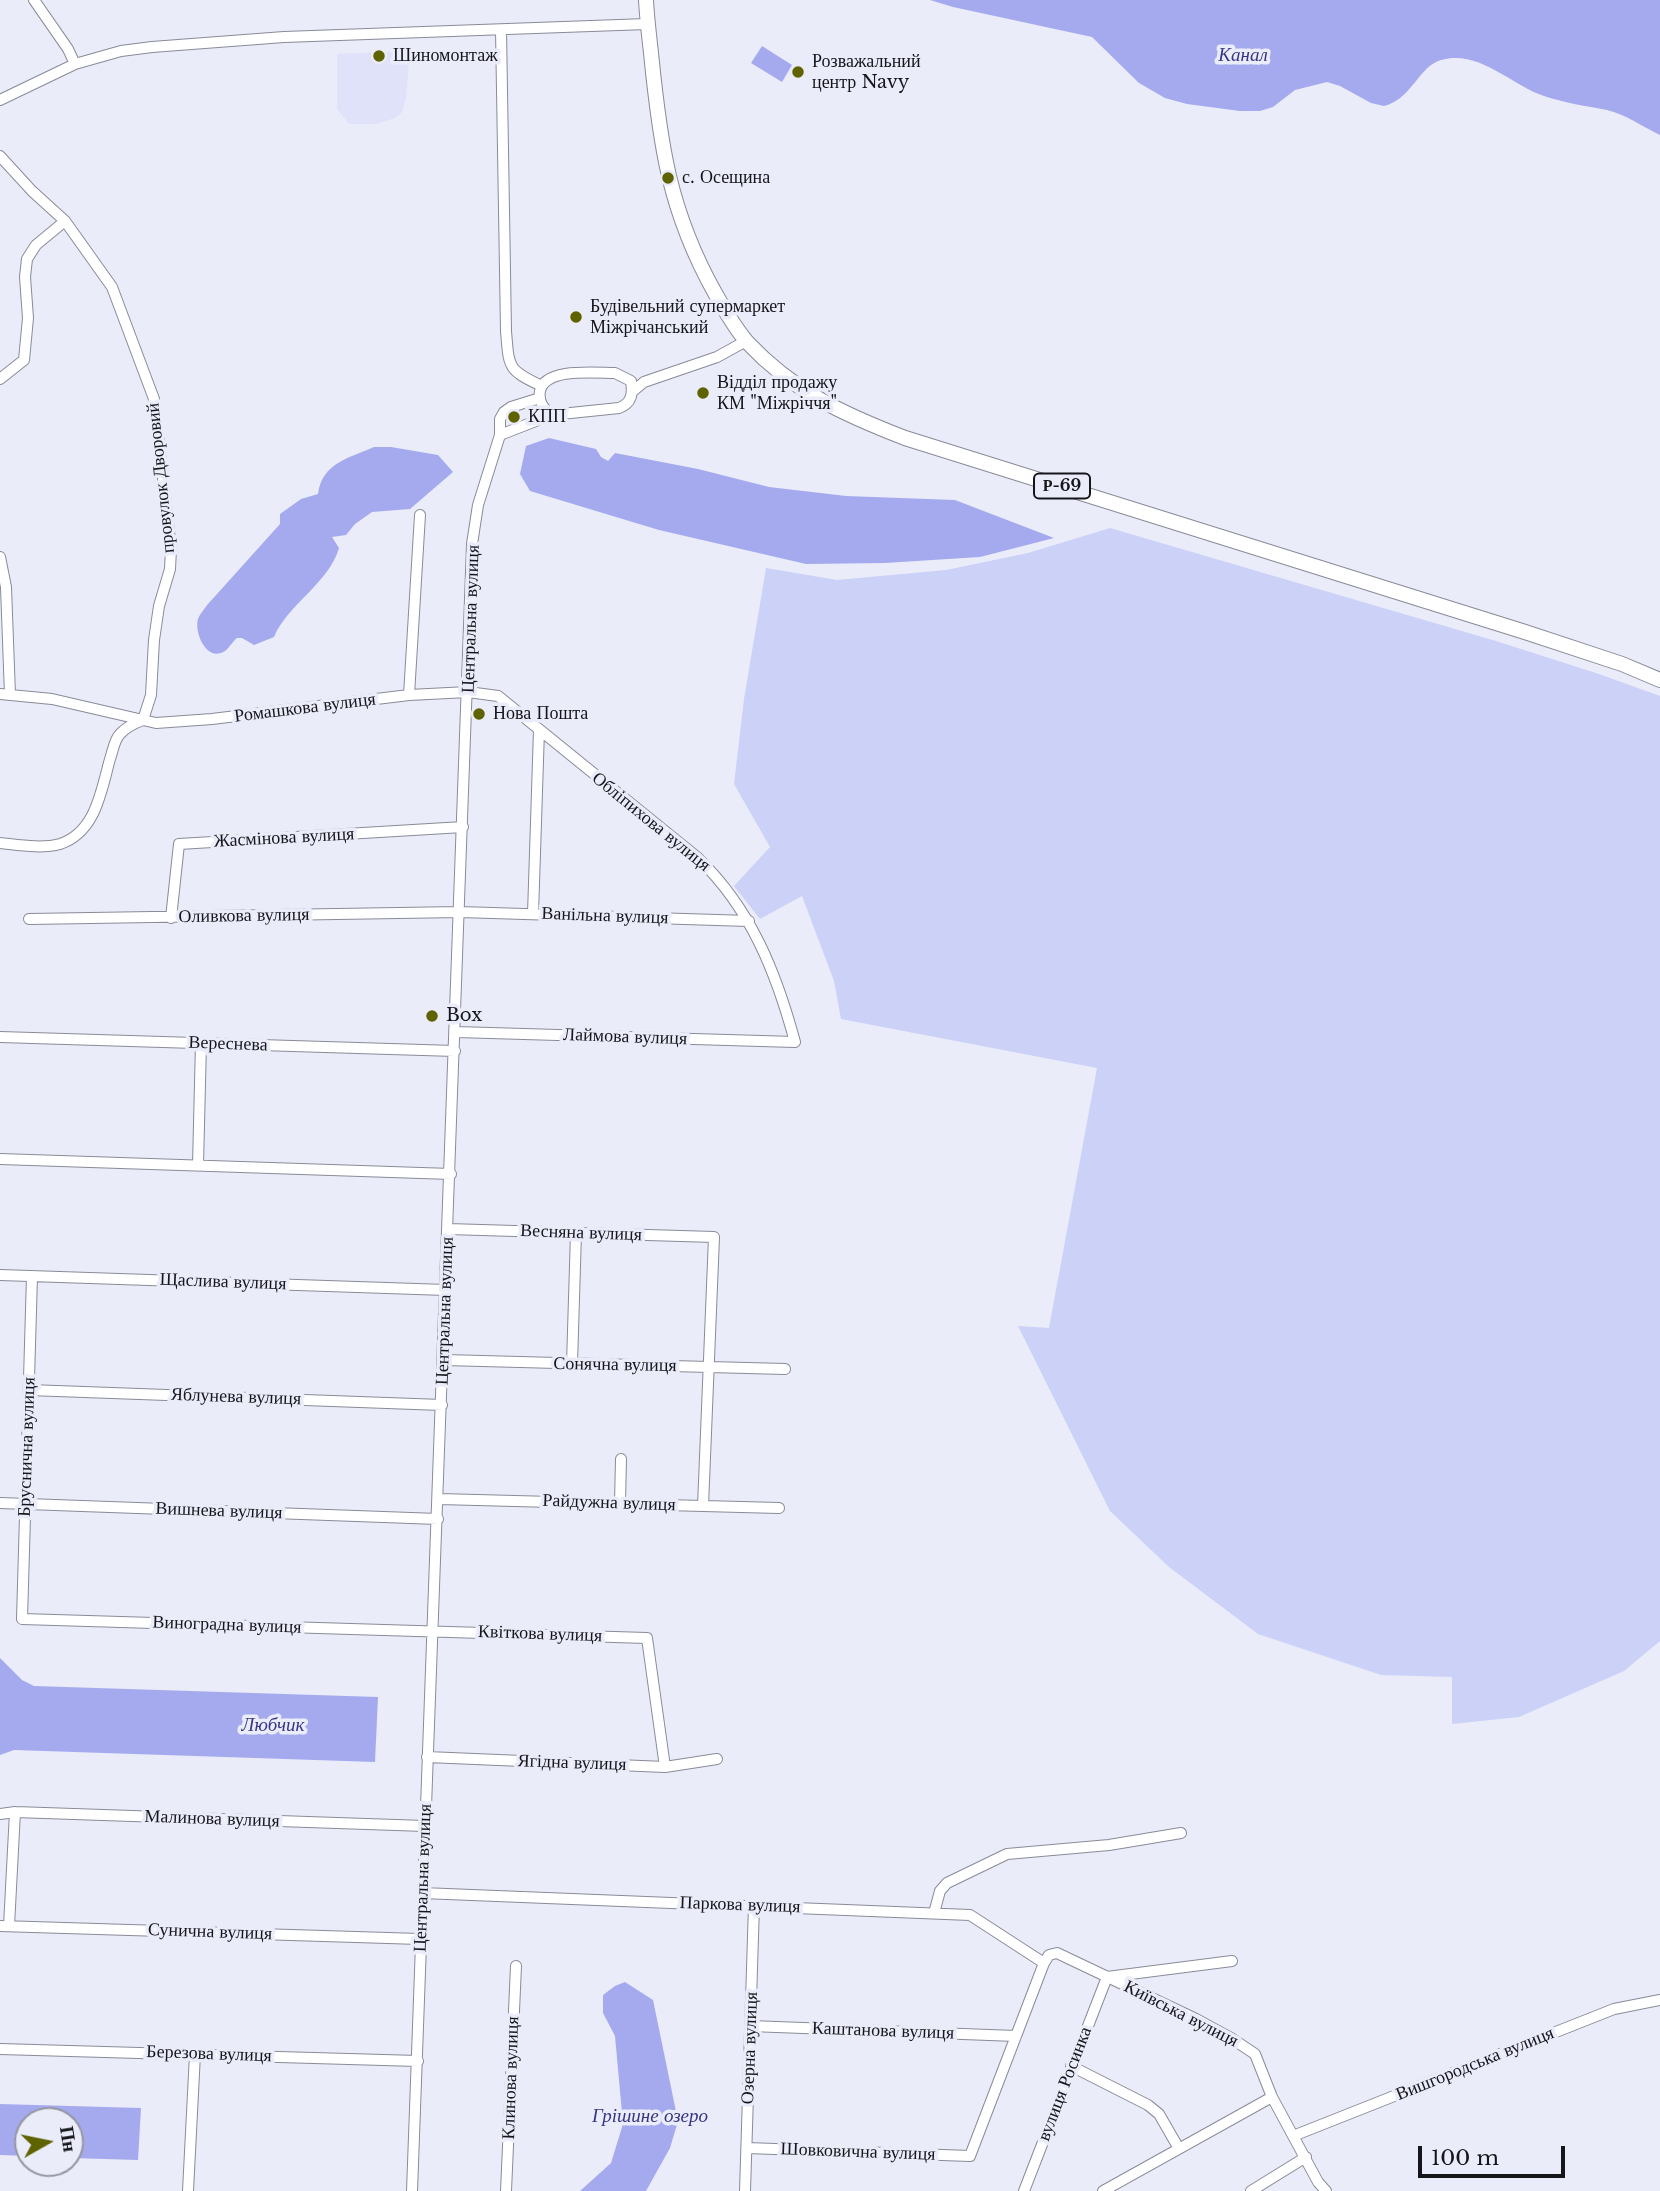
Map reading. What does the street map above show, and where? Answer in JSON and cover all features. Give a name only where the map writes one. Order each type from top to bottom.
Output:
[{"type":"main road","name":"Р-69","points":[[646,0],[661,146],[686,233],[704,274],[746,341],[778,371],[807,392],[831,408],[927,445],[1513,628],[1622,663],[1660,680]]},
{"type":"street","points":[[34,0],[68,49],[75,64]]},
{"type":"street","points":[[0,100],[75,64],[121,51],[204,42],[647,24]]},
{"type":"street","points":[[501,30],[508,363],[516,373],[542,386]]},
{"type":"street","name":"провулок Дворовий","points":[[0,156],[32,191],[65,221],[112,287],[154,400],[171,549],[170,569],[159,606],[154,640],[151,695],[143,720]]},
{"type":"street","points":[[0,379],[24,360],[27,259],[36,245],[65,221]]},
{"type":"street","points":[[632,386],[717,357],[746,341]]},
{"type":"street","points":[[551,415],[541,404],[540,398],[542,386],[553,376],[615,373],[632,386]]},
{"type":"street","points":[[500,435],[551,415],[619,408],[630,400],[632,386]]},
{"type":"street","name":"Центральна вулиця","points":[[412,2191],[472,544],[478,505],[500,435],[500,419],[511,407],[540,398]]},
{"type":"street","points":[[409,695],[420,515]]},
{"type":"street","points":[[0,556],[6,587],[5,695]]},
{"type":"street","name":"Ромашкова вулиця","points":[[5,695],[52,699],[156,723],[212,719],[409,695],[468,692]]},
{"type":"street","name":"Обліпихова вулиця","points":[[468,692],[498,696],[719,878],[749,921],[774,980],[794,1042]]},
{"type":"street","points":[[0,843],[38,846],[61,843],[79,833],[96,810],[116,739],[131,725],[143,720]]},
{"type":"street","points":[[533,914],[539,730]]},
{"type":"street","name":"Жасмінова вулиця","points":[[171,918],[178,844],[463,827]]},
{"type":"street","name":"Ванільна вулиця","points":[[460,912],[749,921]]},
{"type":"street","name":"Оливкова вулиця","points":[[29,919],[460,912]]},
{"type":"street","name":"Лаймова вулиця","points":[[456,1032],[794,1042]]},
{"type":"street","name":"Вереснева","points":[[0,1037],[455,1051]]},
{"type":"street","points":[[198,1165],[201,1043]]},
{"type":"street","points":[[0,1158],[451,1174]]},
{"type":"street","name":"Весняна вулиця","points":[[448,1229],[714,1237],[708,1367]]},
{"type":"street","points":[[572,1364],[576,1233]]},
{"type":"street","name":"Щаслива вулиця","points":[[0,1275],[446,1290]]},
{"type":"street","name":"Бруснична вулиця","points":[[22,1619],[32,1276]]},
{"type":"street","name":"Сонячна вулиця","points":[[444,1360],[785,1369]]},
{"type":"street","points":[[703,1506],[708,1367]]},
{"type":"street","name":"Яблунева вулиця","points":[[29,1390],[442,1405]]},
{"type":"street","points":[[620,1503],[621,1459]]},
{"type":"street","name":"Райдужна вулиця","points":[[439,1499],[779,1508]]},
{"type":"street","name":"Вишнева вулиця","points":[[0,1503],[438,1519]]},
{"type":"street","name":"Виноградна вулиця","points":[[22,1619],[433,1631]]},
{"type":"street","name":"Квіткова вулиця","points":[[433,1631],[647,1638],[666,1767]]},
{"type":"street","name":"Ягідна вулиця","points":[[427,1757],[666,1767],[717,1759]]},
{"type":"street","points":[[5,1926],[15,1812]]},
{"type":"street","name":"Малинова вулиця","points":[[0,1814],[15,1812],[425,1826]]},
{"type":"street","points":[[934,1913],[940,1891],[947,1883],[1007,1854],[1109,1845],[1181,1833]]},
{"type":"street","name":"Паркова вулиця","points":[[422,1893],[970,1915],[1044,1963]]},
{"type":"street","name":"Озерна вулиця","points":[[745,2191],[754,1905]]},
{"type":"street","name":"Сунична вулиця","points":[[5,1926],[420,1939]]},
{"type":"street","name":"Київська вулиця","points":[[1044,1963],[1049,1955],[1057,1953],[1207,2025],[1255,2054],[1272,2097],[1318,2182],[1326,2191]]},
{"type":"street","points":[[1107,1977],[1232,1961]]},
{"type":"street","points":[[1017,2036],[1044,1963]]},
{"type":"street","name":"Клинова вулиця","points":[[506,2191],[516,1966]]},
{"type":"street","name":"вулиця Росинка","points":[[1024,2191],[1107,1977]]},
{"type":"street","name":"Вишгородська вулиця","points":[[1293,2136],[1614,2009],[1660,2000]]},
{"type":"street","name":"Каштанова вулиця","points":[[750,2026],[1017,2036]]},
{"type":"street","name":"Шовковична вулиця","points":[[747,2148],[970,2156],[1017,2036]]},
{"type":"street","name":"Березова вулиця","points":[[0,2049],[418,2061]]},
{"type":"street","points":[[188,2191],[195,2054]]},
{"type":"street","points":[[1071,2066],[1148,2105],[1159,2114],[1178,2147]]},
{"type":"street","points":[[1103,2191],[1272,2097]]},
{"type":"street","points":[[1251,2191],[1306,2157]]},
{"type":"shaded area","points":[[410,51],[406,98],[402,112],[395,118],[376,124],[349,124],[337,109],[337,54]]},
{"type":"shaded area","points":[[1110,528],[1496,641],[1660,696],[1660,1641],[1624,1671],[1519,1717],[1452,1724],[1452,1677],[1381,1675],[1258,1634],[1169,1567],[1110,1511],[1018,1326],[1049,1328],[1097,1068],[841,1019],[834,981],[802,896],[760,919],[734,886],[770,847],[734,784],[744,699],[766,568],[837,580],[946,570],[1028,553]]},
{"type":"water","name":"Канал","points":[[930,0],[1660,0],[1660,135],[1614,112],[1544,96],[1482,64],[1455,58],[1433,63],[1402,97],[1384,106],[1371,103],[1327,82],[1295,90],[1273,107],[1260,111],[1187,104],[1165,98],[1139,83],[1092,37]]},
{"type":"water","points":[[762,46],[792,65],[782,82],[751,63]]},
{"type":"water","points":[[549,438],[596,449],[601,457],[608,461],[615,453],[698,469],[769,487],[846,496],[955,500],[1054,538],[980,557],[885,563],[806,564],[659,530],[530,491],[520,474],[526,446]]},
{"type":"water","points":[[374,447],[391,447],[438,455],[453,472],[410,509],[372,512],[355,524],[346,535],[332,537],[339,548],[334,561],[280,625],[274,637],[254,645],[237,638],[219,654],[207,650],[198,632],[199,617],[280,524],[280,514],[301,499],[318,494],[325,475],[338,463]]},
{"type":"water","name":"Любчик","points":[[0,1658],[22,1680],[34,1686],[378,1697],[375,1762],[14,1750],[0,1755]]},
{"type":"water","name":"Грішине озеро","points":[[625,1982],[653,2000],[678,2121],[670,2148],[646,2191],[580,2191],[611,2163],[623,2124],[615,2036],[603,2013],[603,1995]]},
{"type":"water","points":[[0,2104],[141,2108],[138,2160],[84,2158],[84,2107],[14,2107],[14,2156],[0,2155]]},
{"type":"place","name":"Шиномонтаж","points":[[379,56]]},
{"type":"place","name":"Розважальний центр Navy","points":[[798,72]]},
{"type":"place","name":"с. Осещина","points":[[668,178]]},
{"type":"place","name":"Будівельний супермаркет Міжрічанський","points":[[576,317]]},
{"type":"place","name":"Відділ продажу КМ \"Міжріччя\"","points":[[703,393]]},
{"type":"place","name":"КПП","points":[[514,417]]},
{"type":"place","name":"Нова Пошта","points":[[479,714]]},
{"type":"place","name":"Box","points":[[432,1016]]}]
